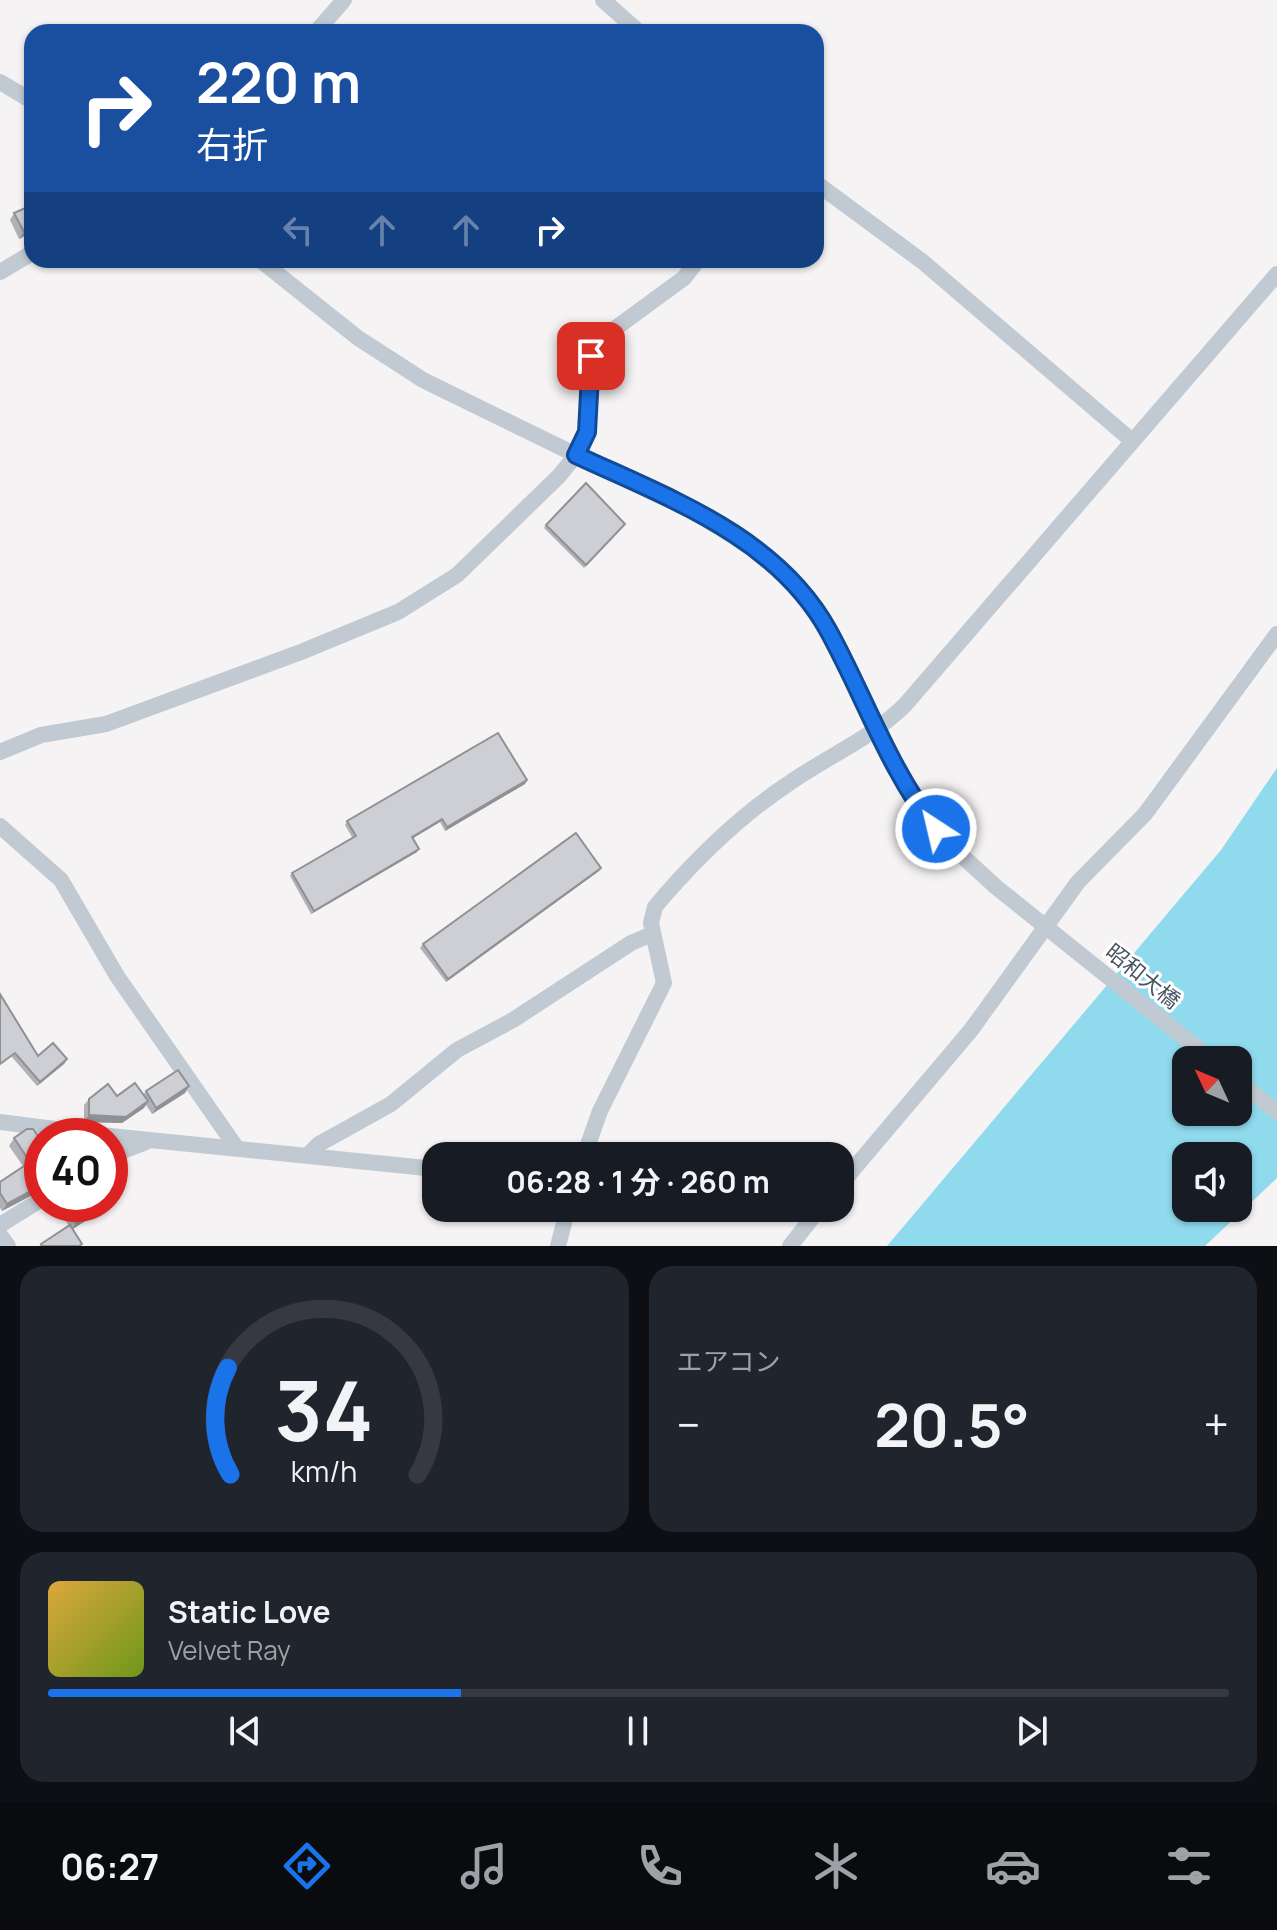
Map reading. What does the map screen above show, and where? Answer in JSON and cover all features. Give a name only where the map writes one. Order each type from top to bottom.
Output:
[{"type":"street","points":[[323,24],[344,0]]},
{"type":"street","points":[[603,0],[630,24]]},
{"type":"street","points":[[0,82],[24,96]]},
{"type":"street","points":[[824,189],[923,262],[1131,440]]},
{"type":"street","points":[[0,272],[24,258]]},
{"type":"street","name":"昭和大橋","points":[[271,268],[402,368],[735,534],[779,568],[828,631],[914,798],[936,829],[996,887],[1195,1046]]},
{"type":"street","points":[[0,752],[41,735],[106,724],[137,714],[398,612],[457,575],[483,553],[576,455],[587,432],[591,356],[598,341],[684,278],[692,268]]},
{"type":"street","points":[[589,1142],[600,1111],[664,983],[660,953],[652,934],[655,907],[709,846],[789,782],[878,731],[905,705],[1277,274]]},
{"type":"street","points":[[854,1168],[971,1030],[1078,882],[1145,814],[1277,634]]},
{"type":"street","points":[[0,826],[61,880],[117,976],[236,1147]]},
{"type":"street","points":[[308,1155],[319,1144],[391,1104],[457,1050],[513,1020],[631,943],[652,934]]},
{"type":"street","points":[[1252,1092],[1277,1112]]},
{"type":"street","points":[[0,1122],[24,1125]]},
{"type":"street","points":[[128,1138],[422,1167]]},
{"type":"street","points":[[128,1149],[148,1141]]},
{"type":"street","points":[[0,1225],[24,1210]]},
{"type":"street","points":[[558,1246],[564,1222]]},
{"type":"street","points":[[790,1246],[809,1222]]},
{"type":"street","points":[[0,1235],[8,1246]]},
{"type":"water","points":[[1277,768],[1277,1178],[1252,1202],[1252,1142],[1172,1142],[1172,1222],[1230,1222],[1205,1246],[887,1246],[1221,850]]},
{"type":"building","points":[[24,209],[24,232],[14,213]]},
{"type":"building","points":[[586,483],[625,524],[586,565],[546,525]]},
{"type":"building","points":[[498,733],[527,780],[447,827],[442,819],[412,837],[419,849],[314,911],[292,873],[356,836],[347,821]]},
{"type":"building","points":[[576,833],[601,868],[448,979],[423,944]]},
{"type":"building","points":[[0,994],[38,1056],[53,1043],[67,1059],[40,1082],[15,1053],[0,1064]]},
{"type":"building","points":[[178,1070],[189,1086],[156,1108],[146,1091]]},
{"type":"building","points":[[135,1083],[148,1101],[126,1117],[89,1115],[89,1099],[108,1084],[117,1096]]},
{"type":"building","points":[[24,1131],[24,1153],[14,1138]]},
{"type":"building","points":[[24,1166],[24,1195],[7,1204],[0,1193],[0,1182]]},
{"type":"building","points":[[70,1225],[82,1244],[42,1246],[41,1244]]},
{"type":"route","points":[[591,356],[587,432],[576,455],[735,534],[779,568],[828,631],[914,798],[936,829]]}]
